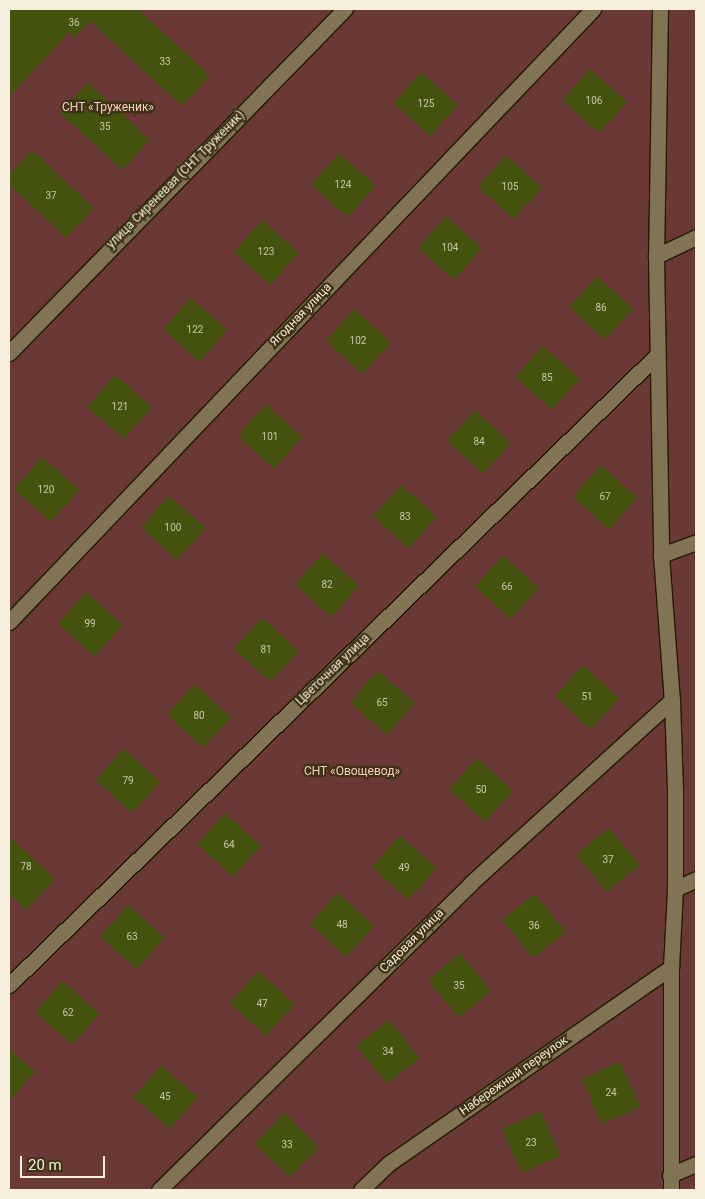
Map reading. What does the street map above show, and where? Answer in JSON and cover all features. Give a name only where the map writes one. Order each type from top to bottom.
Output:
[{"type":"street","name":"улица Сиреневая (СНТ Труженик)","points":[[9,353],[345,9]]},
{"type":"street","name":"Ягодная улица","points":[[9,622],[594,9]]},
{"type":"street","points":[[660,9],[656,256],[657,355],[661,555],[672,700],[675,790],[675,889],[671,967],[671,1190]]},
{"type":"street","points":[[656,256],[696,237]]},
{"type":"street","name":"Цветочная улица","points":[[9,985],[657,355]]},
{"type":"street","points":[[661,555],[696,542]]},
{"type":"street","name":"Садовая улица","points":[[159,1190],[471,883],[672,700]]},
{"type":"street","points":[[675,889],[696,879]]},
{"type":"street","name":"Набережный переулок","points":[[361,1190],[388,1164],[671,967]]},
{"type":"street","points":[[670,1175],[696,1164]]},
{"type":"green space","name":"СНТ «Овощевод»","points":[[9,9],[696,9],[696,1190],[9,1190]]},
{"type":"building","points":[[9,9],[138,9],[210,76],[182,106],[90,21],[75,38],[69,32],[9,98]]},
{"type":"building","points":[[590,69],[627,102],[599,133],[562,100]]},
{"type":"building","points":[[421,72],[458,105],[430,136],[393,103]]},
{"type":"building","points":[[88,82],[150,140],[122,170],[60,113]]},
{"type":"building","points":[[32,150],[94,208],[66,238],[9,184],[9,175]]},
{"type":"building","points":[[339,153],[376,186],[348,217],[311,185]]},
{"type":"building","points":[[506,155],[542,188],[514,219],[478,187]]},
{"type":"building","points":[[446,216],[482,249],[454,280],[418,248]]},
{"type":"building","points":[[262,220],[299,253],[270,285],[234,252]]},
{"type":"building","points":[[597,276],[633,309],[605,340],[569,307]]},
{"type":"building","points":[[191,298],[227,330],[199,362],[163,329]]},
{"type":"building","points":[[354,309],[391,342],[362,374],[326,341]]},
{"type":"building","points":[[543,346],[580,379],[552,410],[515,377]]},
{"type":"building","points":[[115,375],[152,408],[124,439],[87,407]]},
{"type":"building","points":[[266,404],[302,437],[274,469],[238,436]]},
{"type":"building","points":[[475,410],[511,443],[483,474],[447,441]]},
{"type":"building","points":[[42,457],[79,490],[51,522],[14,489]]},
{"type":"building","points":[[601,465],[637,498],[609,530],[573,497]]},
{"type":"building","points":[[401,485],[437,517],[409,549],[373,516]]},
{"type":"building","points":[[169,496],[206,528],[177,560],[141,527]]},
{"type":"building","points":[[323,553],[359,586],[331,617],[295,584]]},
{"type":"building","points":[[503,555],[539,588],[511,619],[475,587]]},
{"type":"building","points":[[86,592],[123,625],[94,656],[58,624]]},
{"type":"building","points":[[262,618],[299,651],[270,682],[234,649]]},
{"type":"building","points":[[583,665],[619,698],[591,730],[555,696]]},
{"type":"building","points":[[378,671],[415,703],[387,735],[350,702]]},
{"type":"building","points":[[195,684],[231,717],[203,748],[167,715]]},
{"type":"building","points":[[124,749],[160,782],[132,813],[96,780]]},
{"type":"building","points":[[477,758],[513,791],[485,822],[449,789]]},
{"type":"building","points":[[225,813],[261,846],[233,877],[197,844]]},
{"type":"building","points":[[609,828],[640,865],[607,892],[576,854]]},
{"type":"building","points":[[400,836],[437,868],[408,900],[372,867]]},
{"type":"building","points":[[9,837],[55,878],[27,910],[9,894]]},
{"type":"building","points":[[338,893],[374,926],[346,957],[310,924]]},
{"type":"building","points":[[535,894],[566,932],[533,958],[502,920]]},
{"type":"building","points":[[128,905],[165,938],[137,969],[100,937]]},
{"type":"building","points":[[460,953],[491,991],[459,1018],[428,980]]},
{"type":"building","points":[[258,971],[295,1004],[266,1036],[230,1003]]},
{"type":"building","points":[[63,981],[100,1014],[72,1045],[35,1012]]},
{"type":"building","points":[[389,1020],[420,1058],[387,1084],[356,1046]]},
{"type":"building","points":[[9,1048],[35,1072],[9,1101]]},
{"type":"building","points":[[620,1062],[640,1107],[602,1124],[582,1079]]},
{"type":"building","points":[[161,1065],[198,1098],[170,1129],[133,1097]]},
{"type":"building","points":[[541,1111],[560,1156],[522,1173],[502,1129]]},
{"type":"building","points":[[284,1113],[319,1147],[290,1177],[255,1144]]},
{"type":"park label","name":"СНТ «Труженик»","points":[[108,108]]}]
